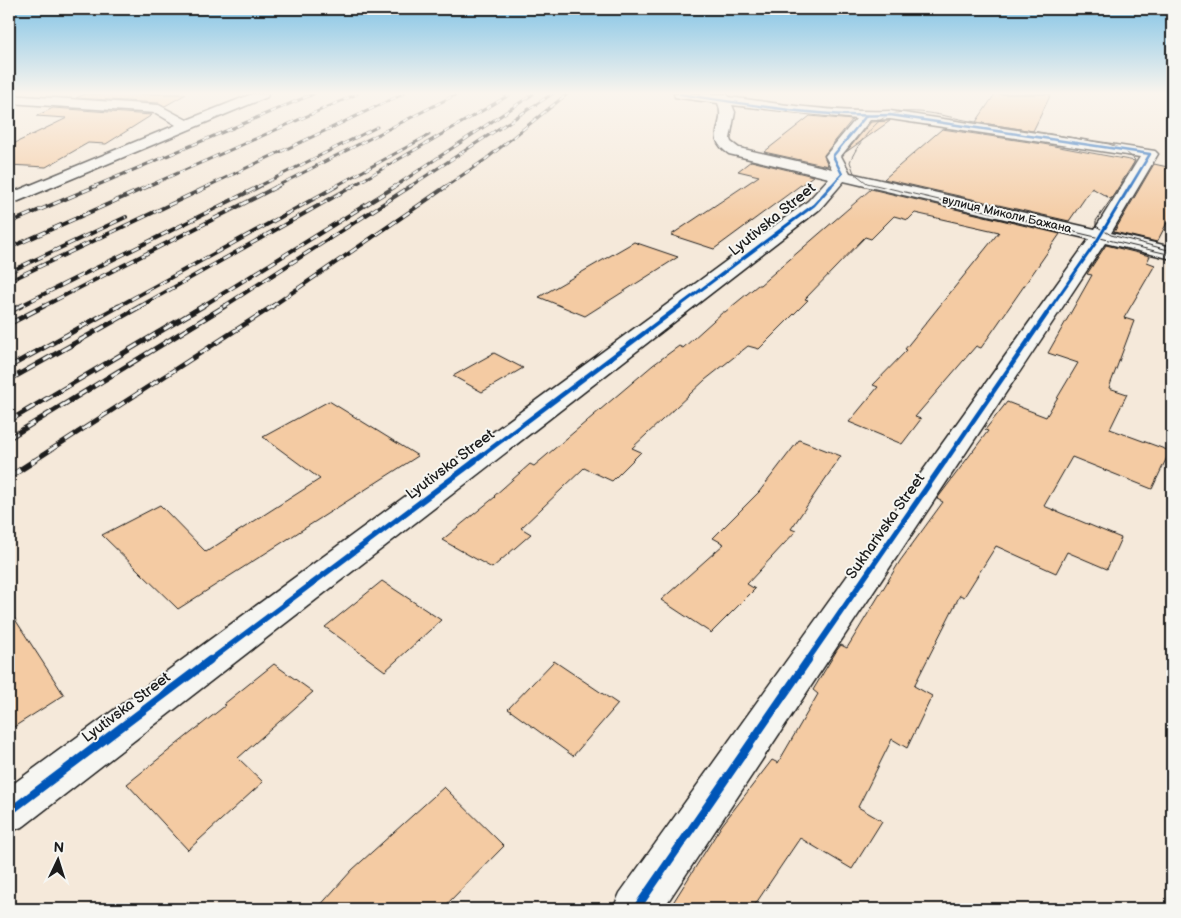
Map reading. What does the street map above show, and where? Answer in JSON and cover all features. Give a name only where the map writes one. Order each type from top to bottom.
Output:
[{"type":"street","points":[[9,200],[161,137]]},
{"type":"street","name":"вулиця Миколи Бажана","points":[[724,137],[723,140],[727,147],[744,153],[842,174],[1172,253]]},
{"type":"street","points":[[842,174],[832,156],[848,137]]},
{"type":"street","name":"Sukharivska Street","points":[[636,909],[1100,236],[1150,154],[1036,137]]},
{"type":"street","name":"Lyutivska Street","points":[[9,812],[814,205],[842,174]]},
{"type":"street","points":[[9,184],[43,186]]},
{"type":"building","points":[[28,137],[117,137],[106,144],[88,143],[46,167],[9,165],[9,146]]},
{"type":"building","points":[[783,137],[839,137],[824,155],[828,166],[764,152]]},
{"type":"building","points":[[859,137],[868,137],[846,152]]},
{"type":"building","points":[[933,137],[995,137],[1135,161],[1111,199],[1092,188],[1069,221],[884,179]]},
{"type":"building","points":[[751,161],[813,176],[714,249],[671,235],[759,176],[738,171]]},
{"type":"building","points":[[1154,164],[1172,168],[1172,213],[1157,242],[1114,232]]},
{"type":"building","points":[[871,189],[1060,234],[981,348],[976,346],[915,417],[921,419],[902,444],[849,422],[878,387],[873,385],[907,350],[905,349],[999,232],[915,213],[908,220],[894,216],[871,239],[865,237],[805,299],[808,300],[759,349],[748,346],[705,380],[632,448],[641,452],[612,481],[584,468],[521,528],[531,534],[492,568],[442,540],[495,497],[530,464],[534,466],[653,365],[679,346],[683,348],[723,312],[760,285]]},
{"type":"building","points":[[634,242],[678,257],[585,316],[539,297]]},
{"type":"building","points":[[1106,245],[1150,256],[1147,262],[1155,265],[1124,318],[1134,321],[1109,388],[1127,394],[1110,429],[1170,451],[1152,489],[1072,457],[1044,506],[1121,538],[1107,569],[1067,552],[1056,573],[996,546],[964,597],[960,595],[914,686],[932,696],[907,748],[892,739],[858,807],[882,821],[852,869],[800,838],[752,909],[669,909],[722,825],[772,760],[778,763],[818,694],[813,690],[837,650],[841,645],[847,648],[900,561],[943,502],[937,499],[988,431],[985,430],[1007,402],[1046,417],[1078,363],[1048,353],[1092,275],[1087,274]]},
{"type":"building","points":[[494,353],[523,368],[482,392],[453,376]]},
{"type":"building","points":[[329,401],[418,456],[178,609],[102,535],[160,505],[206,552],[320,479],[263,437]]},
{"type":"building","points":[[799,440],[841,456],[791,529],[796,531],[747,584],[755,589],[711,633],[661,600],[724,544],[713,538],[759,492]]},
{"type":"building","points":[[382,581],[441,620],[385,671],[325,627]]},
{"type":"building","points":[[9,610],[64,695],[9,730]]},
{"type":"building","points":[[554,661],[618,704],[573,756],[508,709]]},
{"type":"building","points":[[274,664],[313,692],[238,758],[263,782],[188,850],[127,784]]},
{"type":"building","points":[[444,787],[504,846],[442,909],[317,909],[352,870]]},
{"type":"tram line","points":[[865,137],[850,162],[854,173],[867,183],[1172,255]]},
{"type":"tram line","points":[[1066,137],[1109,144],[1124,150],[1135,160],[1130,172],[1096,221],[1096,226],[1111,235],[1172,251]]},
{"type":"railway","points":[[93,187],[212,137]]},
{"type":"railway","points":[[146,187],[260,137]]},
{"type":"railway","points":[[206,187],[312,137]]},
{"type":"railway","points":[[257,187],[357,137]]},
{"type":"railway","points":[[275,187],[373,137]]},
{"type":"railway","points":[[334,187],[426,137]]},
{"type":"railway","points":[[351,187],[437,137]]},
{"type":"railway","points":[[394,187],[469,137]]},
{"type":"railway","points":[[409,187],[486,137]]},
{"type":"railway","points":[[445,187],[486,159],[514,137]]},
{"type":"railway","points":[[9,223],[96,186]]},
{"type":"railway","points":[[9,248],[149,186]]},
{"type":"railway","points":[[9,281],[209,186]]},
{"type":"railway","points":[[18,307],[260,186]]},
{"type":"railway","points":[[42,307],[278,186]]},
{"type":"railway","points":[[117,307],[337,186]]},
{"type":"railway","points":[[139,307],[353,186]]},
{"type":"railway","points":[[201,307],[396,186]]},
{"type":"railway","points":[[223,307],[411,186]]},
{"type":"railway","points":[[271,307],[447,186]]},
{"type":"railway","points":[[9,272],[126,217]]},
{"type":"railway","points":[[9,312],[21,306]]},
{"type":"railway","points":[[9,324],[44,306]]},
{"type":"railway","points":[[9,367],[119,306]]},
{"type":"railway","points":[[9,380],[141,306]]},
{"type":"railway","points":[[9,421],[203,306]]},
{"type":"railway","points":[[9,438],[225,306]]},
{"type":"railway","points":[[32,462],[273,306]]},
{"type":"railway","points":[[9,477],[34,461]]},
{"type":"cycle path","points":[[9,812],[814,205],[842,174],[833,156],[849,137]]},
{"type":"cycle path","points":[[636,909],[1097,241],[1150,154],[1036,137]]}]
